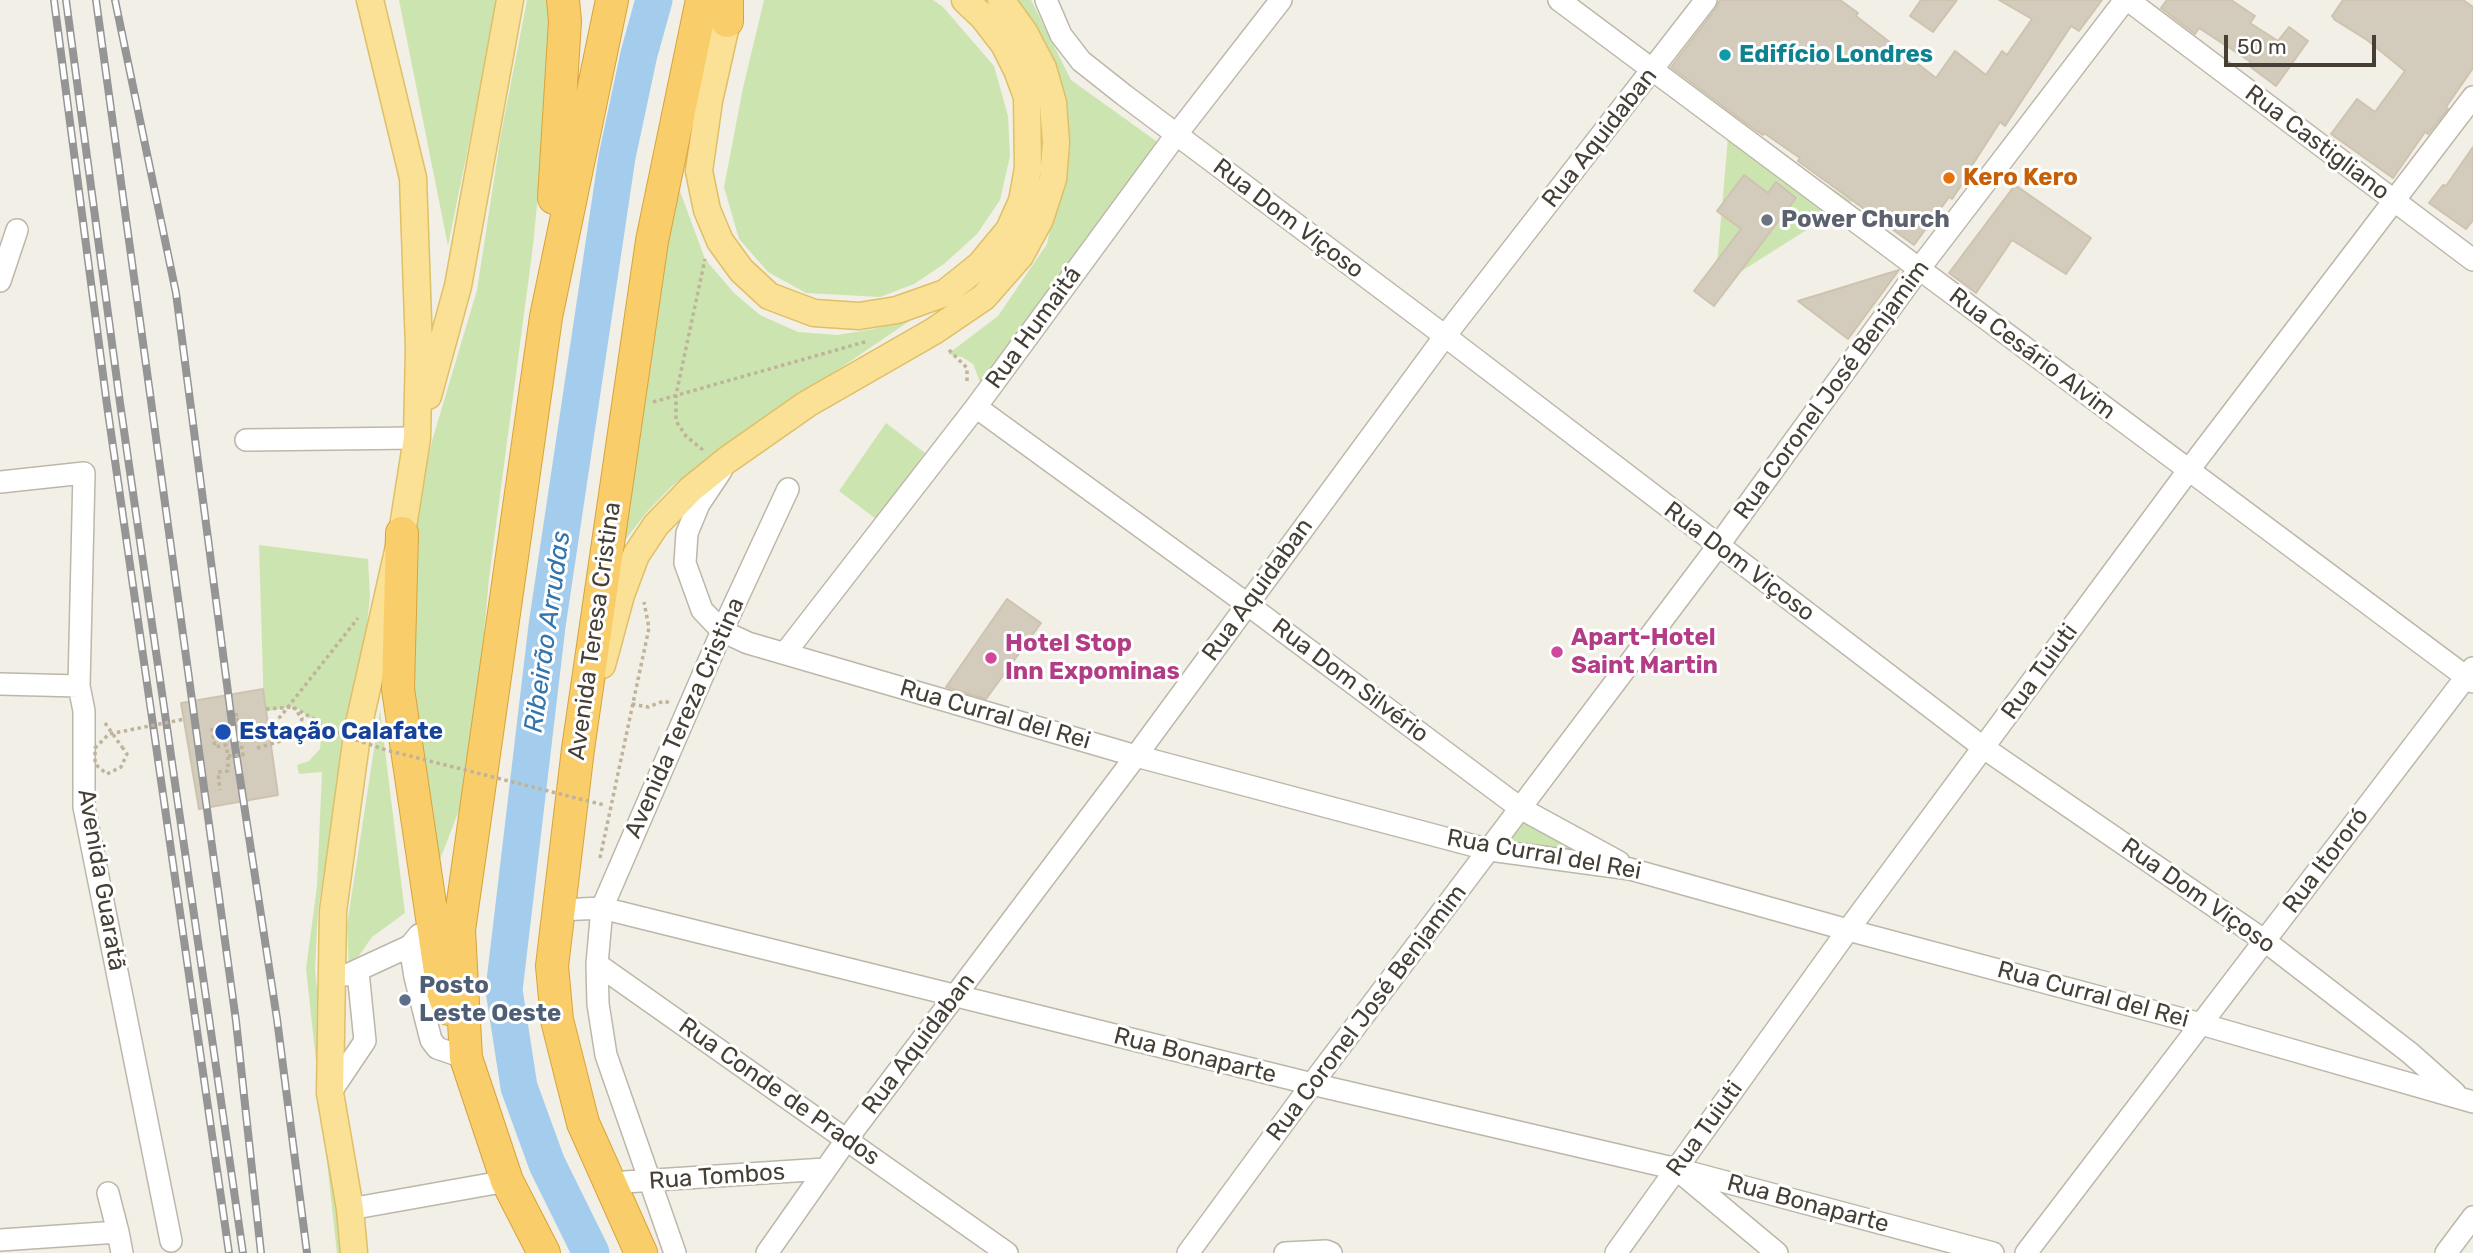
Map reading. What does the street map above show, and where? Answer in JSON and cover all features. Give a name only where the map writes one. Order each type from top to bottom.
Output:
[{"type":"highway","points":[[546,317],[565,21],[563,0]]},
{"type":"highway","points":[[465,1054],[459,930],[479,782],[546,317],[611,0]]},
{"type":"highway","name":"Avenida Teresa Cristina","points":[[641,1253],[583,1123],[557,1020],[552,966],[578,750],[652,241],[702,0]]},
{"type":"highway","points":[[402,533],[398,689],[431,920],[427,973],[443,992],[507,1181],[544,1253]]},
{"type":"highway","points":[[431,920],[479,782]]},
{"type":"main road","points":[[370,0],[413,178],[419,348],[417,438]]},
{"type":"main road","points":[[354,1253],[350,1209],[330,1093],[332,911],[358,727],[402,533],[417,438],[458,286],[510,0]]},
{"type":"main road","points":[[729,7],[709,101],[699,171],[707,211],[720,241],[741,270],[769,296],[814,313],[859,316],[897,310],[945,293],[980,265],[1009,230],[1023,201],[1028,168],[1027,97],[1004,44],[983,17],[965,0]]},
{"type":"main road","points":[[578,750],[621,595],[636,555],[656,525],[720,457],[934,331],[984,297],[1020,256],[1040,219],[1053,179],[1056,143],[1053,103],[1043,68],[1024,32],[1001,0]]},
{"type":"street","name":"Rua Dom Viçoso","points":[[1046,0],[1060,35],[1081,61],[1176,135],[1445,336],[1984,748],[2265,941],[2467,1100]]},
{"type":"street","name":"Rua Humaitá","points":[[785,653],[976,407],[1176,135],[1281,0]]},
{"type":"street","name":"Rua Cesário Alvim","points":[[1559,0],[2188,471],[2471,676]]},
{"type":"street","name":"Rua Aquidaban","points":[[768,1253],[847,1139],[1136,757],[1445,336],[1706,0]]},
{"type":"street","name":"Rua Castigliano","points":[[2127,0],[2473,260]]},
{"type":"street","name":"Rua Coronel José Benjamim","points":[[1188,1253],[1312,1084],[1718,546],[1919,269],[2127,0]]},
{"type":"street","name":"Rua Tuiuti","points":[[1616,1253],[1848,930],[2188,471],[2473,97]]},
{"type":"street","points":[[0,281],[18,230]]},
{"type":"street","name":"Rua Dom Silvério","points":[[976,407],[1247,604],[1520,808],[1630,869]]},
{"type":"street","points":[[246,440],[417,438]]},
{"type":"street","name":"Rua Curral del Rei","points":[[720,457],[687,533],[685,563],[702,610],[722,631],[748,643],[1136,757],[1490,850],[1630,869],[2201,1024],[2467,1100]]},
{"type":"street","name":"Avenida Guaratã","points":[[0,482],[84,473],[79,686],[84,711],[84,807],[171,1241]]},
{"type":"street","name":"Avenida Tereza Cristina","points":[[602,908],[722,631],[788,489]]},
{"type":"street","name":"Rua Itororó","points":[[2026,1253],[2471,676]]},
{"type":"street","points":[[0,684],[79,686]]},
{"type":"street","points":[[559,910],[602,908],[597,964],[598,1004],[606,1055],[675,1253]]},
{"type":"street","name":"Rua Bonaparte","points":[[602,908],[954,997],[1676,1169],[1993,1253]]},
{"type":"street","points":[[330,979],[358,972],[411,946],[431,920]]},
{"type":"street","points":[[411,946],[427,973]]},
{"type":"street","name":"Rua Conde de Prados","points":[[597,964],[1007,1253]]},
{"type":"street","points":[[330,1093],[365,1041],[358,972]]},
{"type":"street","name":"Rua Tombos","points":[[609,1183],[825,1169]]},
{"type":"street","points":[[1676,1169],[1777,1253]]},
{"type":"street","points":[[350,1209],[507,1181]]},
{"type":"street","points":[[108,1193],[122,1253]]},
{"type":"street","points":[[2446,1253],[2473,1217]]},
{"type":"street","points":[[0,1240],[118,1232]]},
{"type":"street","points":[[1285,1253],[1331,1253]]},
{"type":"path","points":[[720,241],[705,259],[676,395],[676,421],[685,436],[696,446],[720,457]]},
{"type":"path","points":[[934,331],[957,360],[967,368],[967,396],[976,407]]},
{"type":"path","points":[[627,410],[878,337]]},
{"type":"path","points":[[283,740],[274,735],[274,722],[366,607],[386,603]]},
{"type":"path","points":[[598,866],[606,806],[649,628]]},
{"type":"path","points":[[632,704],[649,707]]},
{"type":"path","points":[[257,748],[293,737],[300,730],[302,718],[293,707]]},
{"type":"path","points":[[266,709],[293,707],[342,736],[386,750],[606,806]]},
{"type":"path","points":[[228,756],[243,755],[236,713]]},
{"type":"path","points":[[122,747],[127,754],[121,767],[107,774],[95,764],[95,748],[109,734],[185,719]]},
{"type":"path","points":[[212,728],[215,747],[226,745],[228,756],[228,771],[218,772],[220,790]]},
{"type":"green space","points":[[399,0],[498,0],[448,246]]},
{"type":"green space","points":[[527,0],[553,0],[555,22],[533,246],[489,578],[471,779],[436,870],[405,691],[410,535],[432,441],[477,290],[501,134]]},
{"type":"green space","points":[[764,0],[933,0],[943,7],[994,66],[1008,116],[1010,156],[1000,200],[977,234],[944,264],[914,284],[880,297],[806,293],[768,272],[739,239],[724,187],[743,88]]},
{"type":"green space","points":[[997,0],[1031,0],[1071,80],[1163,146],[982,387],[973,364],[962,357],[948,354],[998,316],[1047,244],[1061,175],[1052,90]]},
{"type":"green space","points":[[1730,114],[1790,162],[1852,201],[1715,288]]},
{"type":"green space","points":[[677,183],[705,259],[734,293],[760,315],[798,332],[837,335],[874,329],[917,316],[712,455],[671,487],[626,539],[620,535]]},
{"type":"green space","points":[[886,423],[925,453],[876,519],[839,491]]},
{"type":"green space","points":[[259,545],[368,559],[370,597],[360,683],[343,755],[318,910],[315,970],[346,1253],[337,1253],[306,969],[317,886],[322,772],[299,774],[297,765],[309,761],[320,749],[322,728],[295,706],[264,712]]},
{"type":"green space","points":[[380,710],[405,913],[372,937],[349,970],[347,925]]},
{"type":"green space","points":[[1523,821],[1588,853],[1507,844]]},
{"type":"building","points":[[1720,0],[1840,0],[1858,13],[1856,16],[1936,78],[1955,51],[1986,75],[2002,51],[2007,55],[2032,19],[1999,0],[2102,0],[2079,31],[2071,26],[2005,126],[2000,122],[1952,199],[1949,197],[1914,245],[1798,161],[1800,158],[1751,127],[1671,67]]},
{"type":"building","points":[[1921,0],[1957,0],[1933,32],[1910,16]]},
{"type":"building","points":[[2167,0],[2231,0],[2255,16],[2250,23],[2278,41],[2289,27],[2308,41],[2276,86],[2248,65],[2251,62],[2199,28],[2195,34],[2161,8]]},
{"type":"building","points":[[2343,0],[2463,0],[2473,7],[2473,68],[2446,107],[2448,109],[2428,134],[2425,132],[2393,178],[2331,134],[2357,99],[2375,112],[2405,71],[2367,40],[2335,20],[2332,16]]},
{"type":"building","points":[[2473,147],[2473,220],[2466,229],[2429,203],[2443,185],[2446,186]]},
{"type":"building","points":[[1744,175],[1768,193],[1776,182],[1796,198],[1714,306],[1694,291],[1741,229],[1717,211]]},
{"type":"building","points":[[2015,185],[2091,238],[2066,274],[2012,240],[1976,293],[1949,273]]},
{"type":"building","points":[[1899,270],[1848,339],[1798,301]]},
{"type":"building","name":"Hotel Stop Inn Expominas","points":[[1007,599],[1041,623],[986,699],[946,687]]},
{"type":"building","points":[[263,689],[278,795],[199,809],[181,703]]},
{"type":"waterway","name":"Ribeirão Arrudas","points":[[591,1253],[547,1164],[519,1087],[504,990],[547,626],[617,157],[639,54],[654,0]]},
{"type":"railway","points":[[54,0],[107,405],[229,1253]]},
{"type":"railway","points":[[66,0],[120,403],[243,1253]]},
{"type":"railway","points":[[96,0],[236,1021],[261,1253]]},
{"type":"railway","points":[[115,0],[176,293],[235,746],[277,1019],[307,1253]]},
{"type":"place","name":"Edifício Londres","points":[[1725,55]]},
{"type":"place","name":"Kero Kero","points":[[1949,178]]},
{"type":"place","name":"Power Church","points":[[1767,220]]},
{"type":"place","name":"Apart-Hotel Saint Martin","points":[[1557,652]]},
{"type":"place","name":"Hotel Stop Inn Expominas","points":[[991,658]]},
{"type":"place","name":"Estação Calafate","points":[[223,732]]},
{"type":"place","name":"Posto Leste Oeste","points":[[405,1000]]}]
